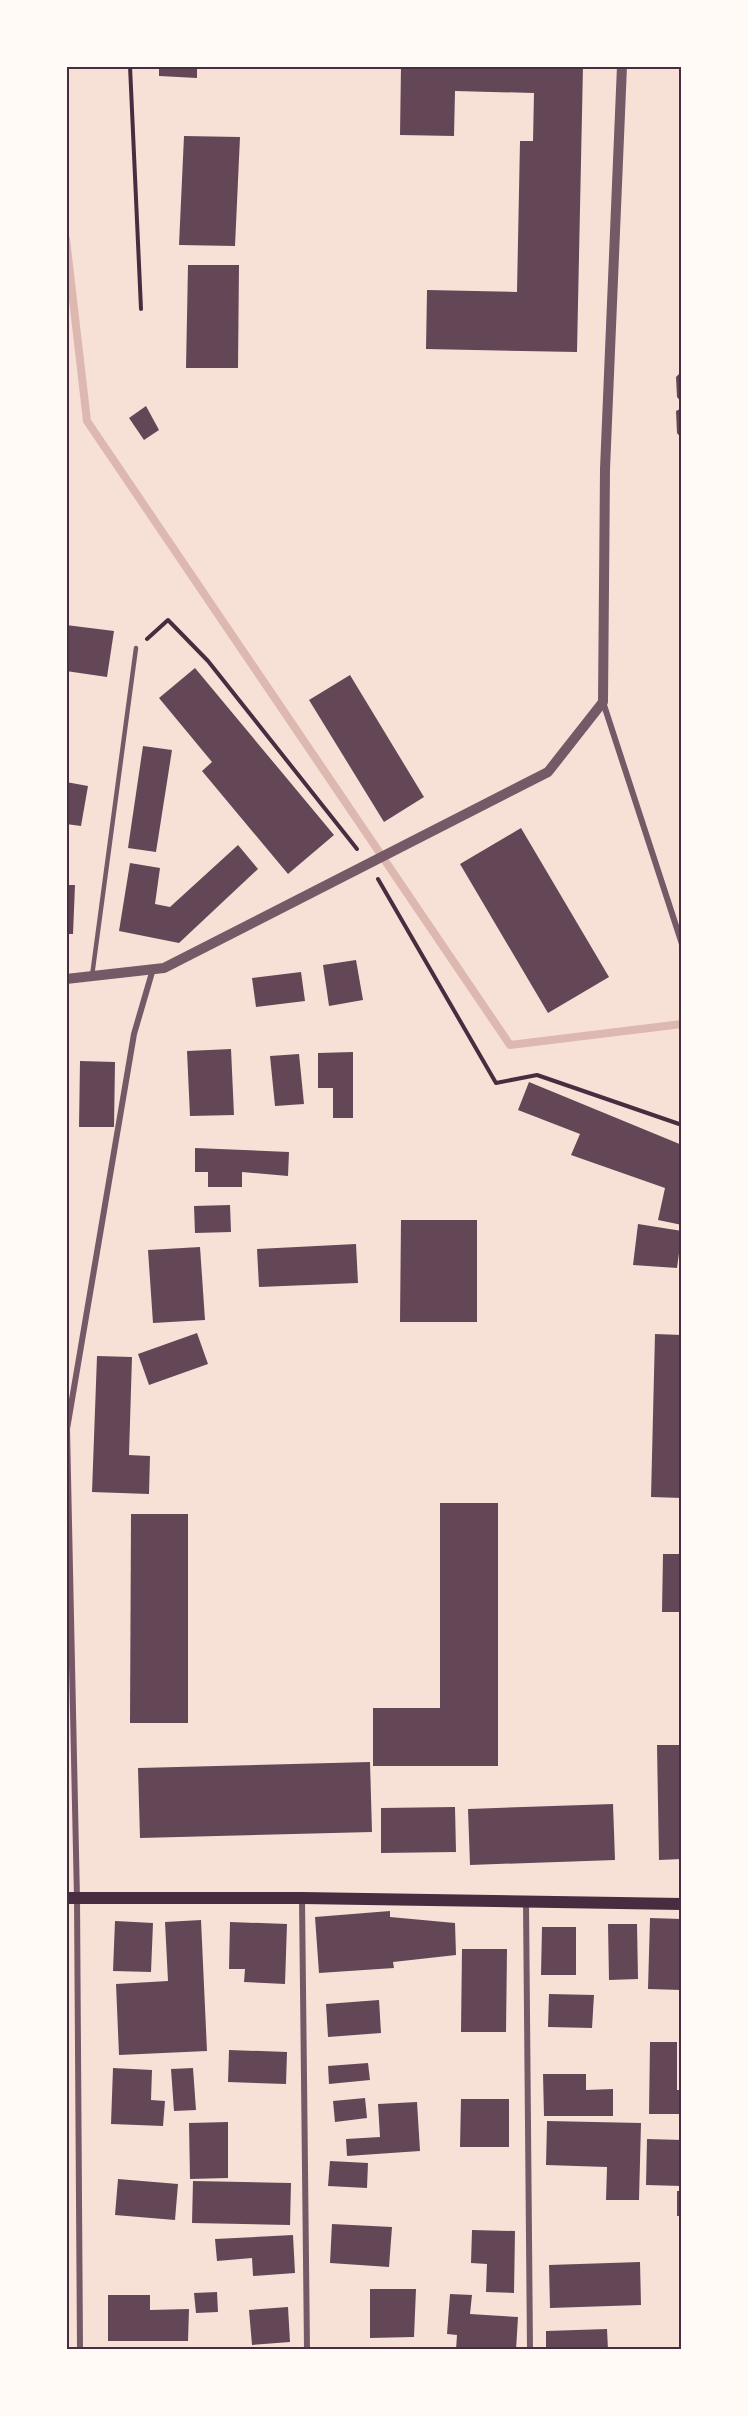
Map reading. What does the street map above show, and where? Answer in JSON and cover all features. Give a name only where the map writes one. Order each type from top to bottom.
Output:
[{"type":"main road","points":[[71,1899],[302,1898],[682,1904]]},
{"type":"street","points":[[622,66],[605,469],[603,702],[682,944]]},
{"type":"street","points":[[66,979],[164,968],[548,772],[603,702]]},
{"type":"street","points":[[80,2350],[71,1899],[67,1429],[134,1034],[153,969]]},
{"type":"street","points":[[302,1898],[307,2350]]},
{"type":"street","points":[[526,1902],[530,2350]]},
{"type":"lane","points":[[92,977],[136,648]]},
{"type":"path","points":[[130,66],[141,309]]},
{"type":"path","points":[[136,648],[168,620],[208,661],[369,864],[496,1083],[537,1075],[682,1125]]},
{"type":"building","points":[[159,66],[197,66],[197,78],[159,76]]},
{"type":"building","points":[[401,66],[583,66],[577,352],[426,349],[427,290],[517,292],[520,141],[533,141],[534,93],[455,91],[454,136],[400,135]]},
{"type":"building","points":[[184,136],[240,137],[235,246],[179,245]]},
{"type":"building","points":[[188,265],[239,265],[238,368],[186,368]]},
{"type":"building","points":[[682,371],[682,403],[677,397],[676,377]]},
{"type":"building","points":[[146,406],[159,430],[144,440],[129,418]]},
{"type":"building","points":[[682,408],[682,439],[677,433],[676,411]]},
{"type":"building","points":[[66,625],[114,631],[107,677],[66,671]]},
{"type":"building","points":[[195,668],[334,835],[288,874],[202,771],[212,762],[159,698]]},
{"type":"building","points":[[350,675],[424,797],[384,822],[309,700]]},
{"type":"building","points":[[143,746],[172,750],[156,852],[128,848]]},
{"type":"building","points":[[66,782],[88,786],[81,826],[66,824]]},
{"type":"building","points":[[521,828],[609,977],[548,1013],[460,864]]},
{"type":"building","points":[[238,845],[258,869],[179,943],[119,931],[130,863],[160,868],[155,904],[170,907]]},
{"type":"building","points":[[66,885],[75,885],[73,934],[66,934]]},
{"type":"building","points":[[356,960],[363,1000],[329,1006],[323,965]]},
{"type":"building","points":[[301,972],[305,1001],[256,1007],[252,978]]},
{"type":"building","points":[[231,1049],[234,1115],[190,1116],[187,1051]]},
{"type":"building","points":[[353,1052],[353,1118],[333,1118],[333,1088],[318,1088],[318,1053]]},
{"type":"building","points":[[299,1054],[304,1104],[275,1106],[270,1056]]},
{"type":"building","points":[[80,1061],[115,1062],[114,1127],[79,1127]]},
{"type":"building","points":[[529,1082],[682,1145],[682,1225],[658,1220],[665,1188],[571,1155],[580,1134],[518,1110]]},
{"type":"building","points":[[195,1148],[289,1152],[288,1176],[242,1172],[242,1187],[208,1187],[208,1172],[195,1172]]},
{"type":"building","points":[[230,1205],[231,1232],[195,1233],[194,1206]]},
{"type":"building","points":[[401,1220],[477,1220],[477,1322],[400,1322]]},
{"type":"building","points":[[638,1224],[682,1231],[677,1268],[633,1265]]},
{"type":"building","points":[[356,1244],[358,1283],[259,1287],[257,1249]]},
{"type":"building","points":[[200,1247],[205,1320],[153,1323],[148,1250]]},
{"type":"building","points":[[197,1333],[208,1364],[149,1385],[138,1354]]},
{"type":"building","points":[[655,1334],[682,1335],[682,1498],[651,1497]]},
{"type":"building","points":[[97,1356],[132,1357],[129,1455],[150,1456],[149,1494],[92,1492]]},
{"type":"building","points":[[440,1503],[498,1503],[498,1766],[373,1766],[373,1708],[440,1708]]},
{"type":"building","points":[[131,1514],[188,1514],[188,1723],[130,1723]]},
{"type":"building","points":[[663,1554],[682,1554],[682,1612],[662,1612]]},
{"type":"building","points":[[657,1745],[682,1745],[682,1859],[659,1860]]},
{"type":"building","points":[[370,1762],[372,1832],[140,1838],[138,1768]]},
{"type":"building","points":[[613,1804],[615,1860],[470,1865],[468,1809]]},
{"type":"building","points":[[455,1807],[456,1852],[381,1853],[381,1808]]},
{"type":"building","points":[[390,1911],[390,1917],[455,1923],[456,1955],[393,1962],[394,1968],[319,1973],[315,1917]]},
{"type":"building","points":[[650,1918],[682,1919],[681,1990],[648,1989]]},
{"type":"building","points":[[201,1920],[207,2051],[119,2055],[116,1984],[168,1981],[165,1922]]},
{"type":"building","points":[[115,1921],[153,1923],[151,1972],[113,1971]]},
{"type":"building","points":[[230,1922],[287,1924],[285,1984],[244,1982],[245,1969],[229,1969]]},
{"type":"building","points":[[608,1924],[637,1924],[638,1979],[609,1980]]},
{"type":"building","points":[[542,1927],[576,1927],[576,1975],[541,1975]]},
{"type":"building","points":[[462,1949],[507,1949],[506,2032],[461,2032]]},
{"type":"building","points":[[549,1994],[594,1995],[592,2028],[548,2027]]},
{"type":"building","points":[[379,2000],[381,2033],[328,2037],[326,2004]]},
{"type":"building","points":[[650,2042],[677,2042],[677,2090],[682,2090],[682,2114],[649,2114]]},
{"type":"building","points":[[229,2050],[287,2052],[286,2084],[228,2082]]},
{"type":"building","points":[[368,2063],[370,2080],[329,2084],[328,2066]]},
{"type":"building","points":[[113,2068],[152,2070],[151,2100],[165,2101],[163,2126],[111,2124]]},
{"type":"building","points":[[193,2068],[196,2110],[174,2111],[171,2069]]},
{"type":"building","points":[[543,2074],[586,2074],[586,2090],[613,2089],[613,2116],[544,2116]]},
{"type":"building","points":[[365,2098],[367,2118],[335,2122],[333,2101]]},
{"type":"building","points":[[461,2099],[509,2099],[509,2147],[460,2147]]},
{"type":"building","points":[[417,2102],[420,2151],[347,2156],[346,2139],[380,2137],[378,2104]]},
{"type":"building","points":[[547,2121],[641,2123],[639,2200],[606,2200],[607,2167],[546,2165]]},
{"type":"building","points":[[228,2122],[228,2178],[190,2179],[189,2123]]},
{"type":"building","points":[[647,2139],[682,2140],[682,2186],[646,2185]]},
{"type":"building","points":[[330,2161],[368,2163],[367,2188],[328,2186]]},
{"type":"building","points":[[118,2179],[178,2184],[175,2220],[115,2215]]},
{"type":"building","points":[[193,2181],[291,2183],[290,2225],[192,2223]]},
{"type":"building","points":[[677,2191],[682,2191],[682,2216],[677,2216]]},
{"type":"building","points":[[332,2224],[392,2227],[389,2267],[330,2263]]},
{"type":"building","points":[[472,2230],[515,2231],[514,2293],[486,2292],[487,2264],[471,2263]]},
{"type":"building","points":[[293,2235],[295,2273],[253,2276],[252,2258],[217,2261],[215,2239]]},
{"type":"building","points":[[640,2262],[641,2305],[550,2308],[549,2265]]},
{"type":"building","points":[[370,2289],[416,2289],[414,2337],[370,2338]]},
{"type":"building","points":[[217,2292],[218,2312],[196,2313],[194,2293]]},
{"type":"building","points":[[450,2294],[472,2295],[470,2314],[518,2317],[516,2350],[456,2350],[457,2335],[447,2334]]},
{"type":"building","points":[[108,2295],[150,2295],[150,2310],[189,2309],[188,2341],[108,2341]]},
{"type":"building","points":[[288,2307],[290,2342],[252,2345],[249,2310]]},
{"type":"building","points":[[607,2329],[608,2350],[546,2350],[546,2331]]},
{"type":"building","points":[[231,2347],[231,2350],[170,2350],[170,2348]]},
{"type":"waterway","points":[[66,239],[87,421],[510,1045],[682,1024]]}]
